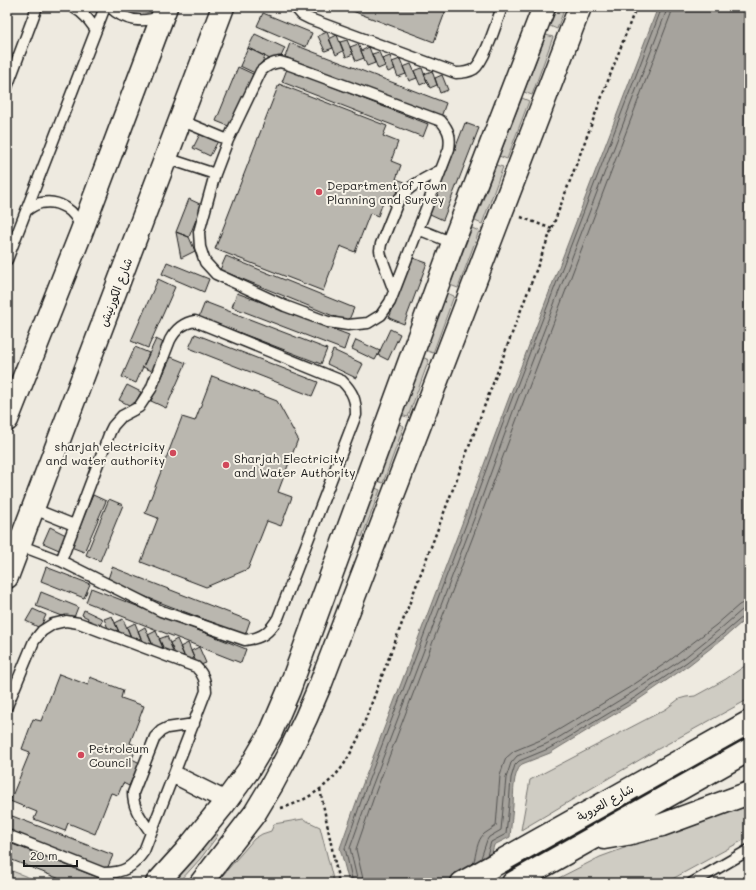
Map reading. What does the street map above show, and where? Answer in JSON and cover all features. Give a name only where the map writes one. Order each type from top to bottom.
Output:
[{"type":"main road","name":"شارع الكورنيش","points":[[7,578],[223,7]]},
{"type":"main road","points":[[157,883],[185,852],[226,801],[248,771],[271,732],[289,690],[453,244],[544,7]]},
{"type":"main road","points":[[201,883],[255,812],[273,783],[322,683],[580,7]]},
{"type":"main road","points":[[7,420],[81,233],[164,11]]},
{"type":"main road","points":[[255,812],[246,814],[243,813],[238,808],[238,802],[270,753],[280,722],[280,711]]},
{"type":"main road","name":"شارع العروبة","points":[[462,883],[749,722]]},
{"type":"main road","points":[[522,878],[749,750]]},
{"type":"main road","points":[[591,839],[650,829],[749,793]]},
{"type":"lane","points":[[7,87],[38,7]]},
{"type":"lane","points":[[73,7],[81,11],[89,19],[96,30]]},
{"type":"lane","points":[[7,260],[105,7]]},
{"type":"lane","points":[[110,7],[122,16],[140,21],[148,20],[164,11]]},
{"type":"lane","points":[[295,7],[302,15],[310,19],[456,73],[474,69],[481,62],[502,7]]},
{"type":"lane","points":[[280,62],[287,64],[441,121],[446,127],[450,141],[449,149],[441,170],[390,302],[381,315],[368,323],[348,325],[328,322],[285,306],[216,274],[205,262],[200,247],[199,232],[215,174],[228,140],[261,71],[273,63],[280,62]]},
{"type":"lane","points":[[180,120],[228,140]]},
{"type":"lane","points":[[166,158],[215,174]]},
{"type":"lane","points":[[394,291],[381,256],[381,244],[399,199],[403,194],[413,186],[441,170]]},
{"type":"lane","points":[[27,210],[42,202],[60,204],[75,216],[81,233]]},
{"type":"lane","points":[[418,229],[453,244]]},
{"type":"lane","points":[[19,545],[61,561],[170,615],[245,640],[255,639],[265,634],[273,627],[278,618],[356,415],[354,396],[342,381],[195,321],[187,322],[174,333],[170,340],[151,389],[143,402],[139,407],[122,416],[113,426],[61,561]]},
{"type":"lane","points":[[34,509],[74,525]]},
{"type":"lane","points":[[7,706],[34,641],[42,631],[48,627],[53,624],[66,621],[79,623],[196,667],[202,674],[206,691],[144,851],[137,861],[127,869],[115,873],[103,873],[7,835]]},
{"type":"lane","points":[[151,833],[136,811],[133,801],[133,793],[155,737],[160,731],[167,728],[194,724]]},
{"type":"lane","points":[[174,775],[226,801]]},
{"type":"lane","points":[[697,882],[749,850]]},
{"type":"path","points":[[255,812],[270,811],[286,807],[302,800],[320,789],[340,770],[358,739],[636,7]]},
{"type":"path","points":[[522,217],[552,229]]},
{"type":"path","points":[[320,789],[339,883]]},
{"type":"shaded area","points":[[557,7],[565,7],[557,29],[550,26]]},
{"type":"shaded area","points":[[546,35],[553,37],[532,95],[524,92]]},
{"type":"shaded area","points":[[522,98],[529,101],[507,159],[499,156]]},
{"type":"shaded area","points":[[496,165],[503,167],[482,224],[475,221]]},
{"type":"shaded area","points":[[472,228],[479,231],[458,288],[450,285]]},
{"type":"shaded area","points":[[447,293],[454,296],[433,353],[425,350]]},
{"type":"shaded area","points":[[422,357],[429,360],[408,417],[400,415]]},
{"type":"shaded area","points":[[397,423],[404,426],[383,483],[375,480]]},
{"type":"shaded area","points":[[373,487],[380,490],[362,537],[354,534]]},
{"type":"shaded area","points":[[749,663],[749,699],[658,749],[521,830],[530,780],[666,709],[679,699],[695,696],[726,679]]},
{"type":"shaded area","points":[[749,802],[749,837],[665,883],[549,883],[600,857]]},
{"type":"shaded area","points":[[303,819],[320,827],[334,883],[216,883],[254,839],[271,831],[274,824]]},
{"type":"shaded area","points":[[212,831],[218,835],[201,858],[182,879],[176,875]]},
{"type":"shaded area","points":[[7,869],[43,883],[7,883]]},
{"type":"water","points":[[658,7],[749,7],[749,616],[689,665],[638,700],[550,753],[522,764],[515,778],[514,784],[510,837],[494,845],[484,883],[349,883],[340,848],[362,786]]},
{"type":"building","points":[[342,7],[447,7],[434,42]]},
{"type":"building","points":[[263,13],[312,33],[306,47],[257,26]]},
{"type":"building","points":[[327,32],[333,48],[325,51],[318,36]]},
{"type":"building","points":[[255,34],[285,48],[278,63],[248,48]]},
{"type":"building","points":[[337,35],[343,51],[336,55],[329,39]]},
{"type":"building","points":[[347,40],[353,54],[346,57],[340,42]]},
{"type":"building","points":[[290,43],[446,103],[441,117],[285,57]]},
{"type":"building","points":[[358,44],[364,58],[356,61],[350,47]]},
{"type":"building","points":[[369,47],[375,63],[367,66],[361,51]]},
{"type":"building","points":[[248,48],[265,56],[257,74],[240,66]]},
{"type":"building","points":[[379,52],[385,66],[378,69],[372,54]]},
{"type":"building","points":[[390,56],[395,69],[388,72],[382,59]]},
{"type":"building","points":[[400,59],[406,74],[398,77],[392,62]]},
{"type":"building","points":[[411,64],[417,78],[409,81],[403,67]]},
{"type":"building","points":[[238,67],[253,74],[231,127],[216,121]]},
{"type":"building","points":[[422,68],[427,82],[420,85],[414,71]]},
{"type":"building","points":[[287,69],[428,124],[423,137],[282,82]]},
{"type":"building","points":[[432,71],[437,85],[430,88],[424,74]]},
{"type":"building","points":[[442,75],[448,90],[440,93],[435,78]]},
{"type":"building","name":"Department of Town Planning and Survey","points":[[279,84],[387,126],[383,136],[398,142],[391,161],[401,165],[396,179],[405,182],[395,207],[383,202],[378,216],[370,213],[355,252],[340,246],[323,291],[215,249]]},
{"type":"building","points":[[465,123],[479,128],[443,220],[430,214]]},
{"type":"building","points":[[201,132],[218,141],[210,156],[193,148]]},
{"type":"building","points":[[189,199],[202,205],[189,237],[176,232]]},
{"type":"building","points":[[176,232],[189,237],[195,251],[181,258]]},
{"type":"building","points":[[226,256],[354,308],[348,322],[220,270]]},
{"type":"building","points":[[413,258],[427,263],[404,324],[389,318]]},
{"type":"building","points":[[167,262],[209,279],[204,292],[162,274]]},
{"type":"building","points":[[158,279],[175,287],[148,348],[131,341]]},
{"type":"building","points":[[237,293],[349,335],[344,350],[232,307]]},
{"type":"building","points":[[205,302],[327,349],[321,364],[199,317]]},
{"type":"building","points":[[390,329],[400,334],[388,360],[378,355]]},
{"type":"building","points":[[195,334],[318,382],[312,396],[189,348]]},
{"type":"building","points":[[156,339],[164,343],[152,371],[143,367]]},
{"type":"building","points":[[356,340],[380,351],[375,360],[352,349]]},
{"type":"building","points":[[135,347],[149,353],[136,383],[122,377]]},
{"type":"building","points":[[333,350],[363,364],[356,378],[327,364]]},
{"type":"building","points":[[171,357],[186,363],[166,408],[151,401]]},
{"type":"building","name":"Sharjah Electricity and Water Authority","points":[[212,376],[277,401],[298,439],[278,492],[292,497],[281,526],[267,521],[248,569],[206,587],[141,562],[158,518],[145,513],[182,417],[195,421]]},
{"type":"building","points":[[127,385],[141,392],[133,407],[119,400]]},
{"type":"building","points":[[93,495],[106,501],[84,552],[71,547]]},
{"type":"building","points":[[109,499],[123,505],[100,561],[86,555]]},
{"type":"building","points":[[50,527],[66,535],[59,550],[43,543]]},
{"type":"building","points":[[46,567],[90,584],[84,598],[41,581]]},
{"type":"building","points":[[112,567],[250,621],[245,635],[107,582]]},
{"type":"building","points":[[91,588],[246,649],[241,663],[86,602]]},
{"type":"building","points":[[41,592],[78,607],[73,620],[36,606]]},
{"type":"building","points":[[33,609],[46,615],[40,628],[26,621]]},
{"type":"building","points":[[84,610],[103,619],[99,627],[87,621],[88,618],[82,615]]},
{"type":"building","points":[[112,616],[118,630],[110,633],[104,619]]},
{"type":"building","points":[[123,619],[130,635],[122,638],[115,623]]},
{"type":"building","points":[[135,623],[141,638],[133,642],[127,627]]},
{"type":"building","points":[[145,627],[152,643],[144,646],[138,631]]},
{"type":"building","points":[[156,631],[163,647],[155,650],[148,635]]},
{"type":"building","points":[[167,636],[173,651],[166,655],[159,639]]},
{"type":"building","points":[[177,639],[184,655],[177,658],[170,643]]},
{"type":"building","points":[[188,643],[194,658],[187,662],[180,647]]},
{"type":"building","points":[[199,647],[206,663],[198,666],[191,651]]},
{"type":"building","name":"Petroleum Council","points":[[59,674],[88,685],[90,677],[123,690],[121,698],[144,706],[130,743],[137,746],[132,759],[140,763],[129,786],[123,783],[118,795],[111,793],[95,834],[68,823],[65,831],[34,819],[37,812],[10,801],[30,752],[22,749],[33,719],[41,721]]},
{"type":"building","points":[[7,814],[113,855],[107,869],[7,830]]},
{"type":"building","points":[[7,842],[107,881],[106,883],[70,883],[7,858]]},
{"type":"place","name":"Department of Town Planning and Survey","points":[[319,192]]},
{"type":"place","name":"sharjah electricity and water authority","points":[[173,453]]},
{"type":"place","name":"Sharjah Electricity and Water Authority","points":[[226,465]]},
{"type":"place","name":"Petroleum Council","points":[[81,755]]}]
